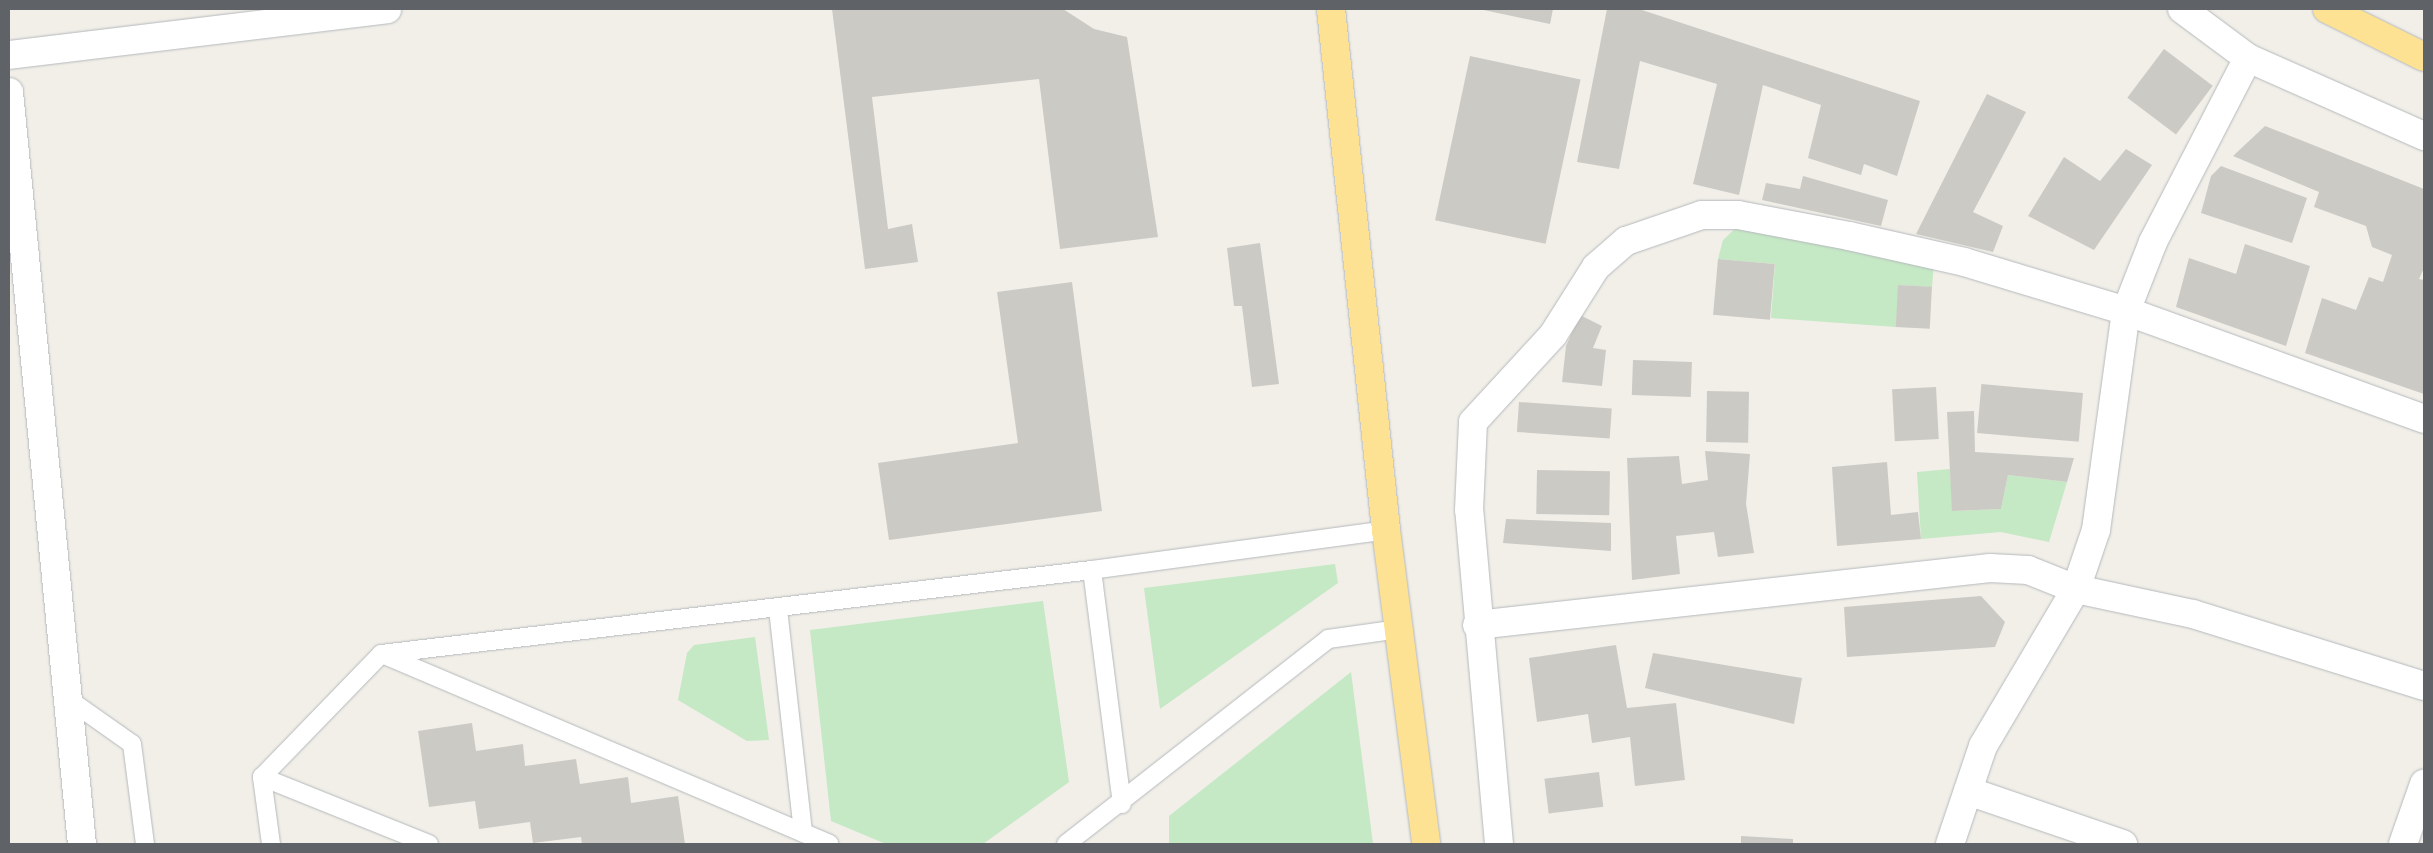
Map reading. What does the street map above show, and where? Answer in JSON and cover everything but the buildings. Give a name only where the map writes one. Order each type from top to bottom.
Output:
[{"type":"highway","points":[[1331,9],[1386,530],[1426,844]]},
{"type":"highway","points":[[2327,9],[2424,57]]},
{"type":"street","points":[[9,54],[386,9]]},
{"type":"street","points":[[2182,9],[2248,58],[2424,136]]},
{"type":"street","points":[[1950,844],[1983,746],[2076,589],[2096,530],[2126,311],[2153,242],[2248,58]]},
{"type":"street","points":[[9,92],[64,696],[82,844]]},
{"type":"street","points":[[1499,844],[1477,625],[1468,510],[1473,422],[1553,335],[1596,267],[1626,241],[1702,215],[1738,215],[1964,262],[2126,311],[2424,419]]},
{"type":"street","points":[[1477,625],[1990,568],[2028,570],[2076,589],[2192,614],[2424,686]]},
{"type":"street","points":[[2403,844],[2424,784]]},
{"type":"street","points":[[1968,791],[2124,844]]},
{"type":"lane","points":[[262,777],[381,654],[778,609],[1092,570],[1386,530]]},
{"type":"lane","points":[[1092,570],[1122,804]]},
{"type":"lane","points":[[778,609],[803,833]]},
{"type":"lane","points":[[1066,844],[1122,804],[1328,639],[1399,629]]},
{"type":"lane","points":[[381,654],[829,844]]},
{"type":"lane","points":[[64,696],[132,744],[145,844]]},
{"type":"lane","points":[[262,777],[271,844]]},
{"type":"lane","points":[[262,777],[430,844]]},
{"type":"green space","points":[[1738,226],[1934,261],[1932,287],[1899,285],[1896,327],[1771,318],[1775,264],[1718,259],[1723,240]]},
{"type":"green space","points":[[1950,469],[1953,511],[2001,509],[2008,475],[2067,482],[2049,542],[2001,532],[1921,539],[1917,472]]},
{"type":"green space","points":[[1335,564],[1338,583],[1160,709],[1144,588]]},
{"type":"green space","points":[[1043,601],[1069,782],[983,844],[886,844],[831,821],[810,630]]},
{"type":"green space","points":[[755,637],[769,740],[747,741],[678,700],[687,653],[694,645]]},
{"type":"green space","points":[[1351,672],[1373,844],[1169,844],[1169,816]]}]
